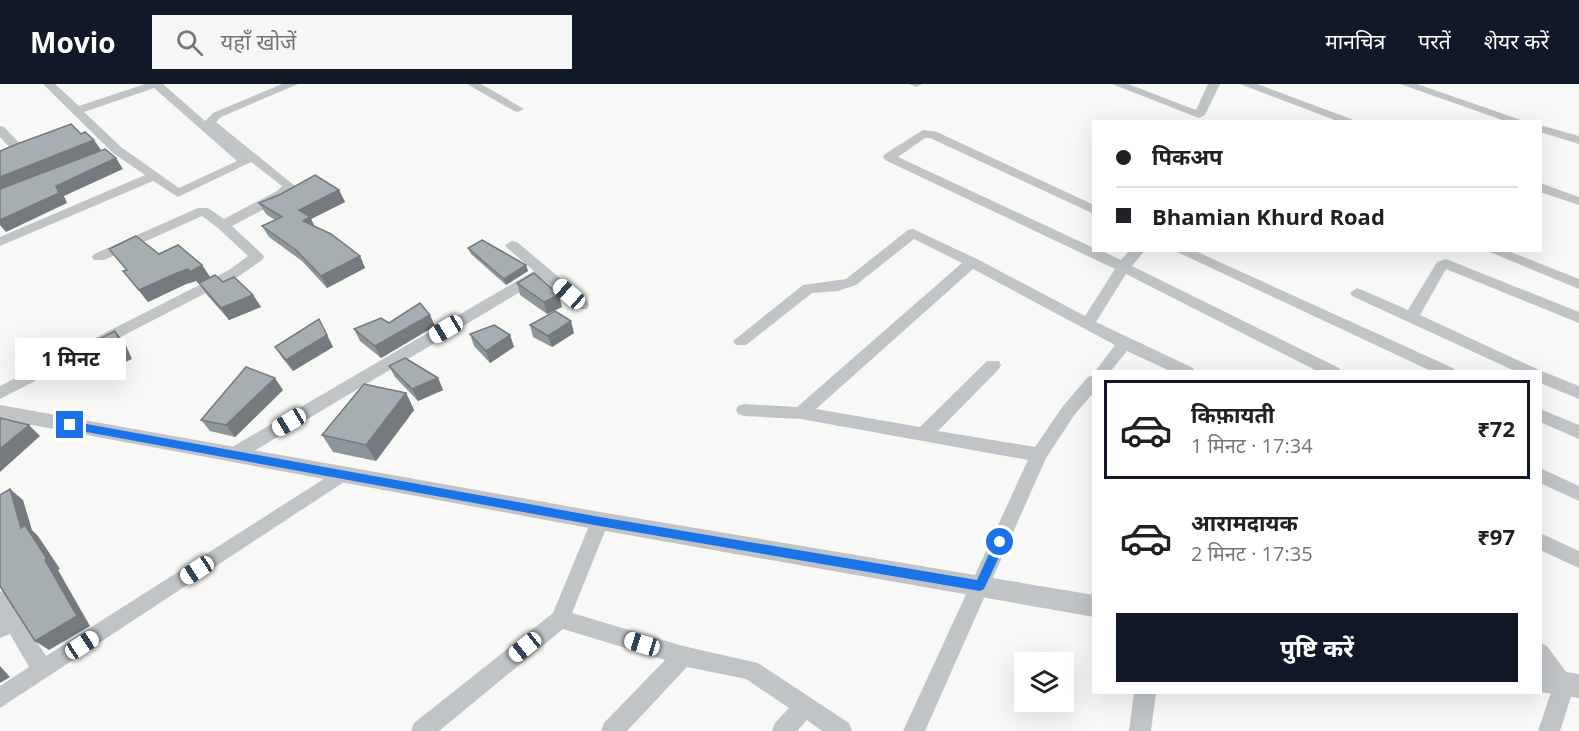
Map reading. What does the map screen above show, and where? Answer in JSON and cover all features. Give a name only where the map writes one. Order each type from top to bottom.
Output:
[{"type":"street","points":[[49,84],[79,110],[85,125],[111,152],[154,176],[178,193],[245,162],[156,84],[79,110]]},
{"type":"street","points":[[223,225],[282,194],[289,186],[212,126],[210,122],[217,115],[292,84]]},
{"type":"street","points":[[473,84],[518,108]]},
{"type":"street","points":[[1118,84],[1198,118],[1214,84]]},
{"type":"street","points":[[1246,84],[1347,120]]},
{"type":"street","points":[[1406,84],[1515,120]]},
{"type":"street","points":[[1319,120],[1325,112]]},
{"type":"street","points":[[1542,129],[1579,140]]},
{"type":"street","points":[[0,130],[19,150]]},
{"type":"street","points":[[1092,209],[933,135],[922,134],[889,157],[1123,267],[1329,370]]},
{"type":"street","points":[[0,242],[154,176]]},
{"type":"street","points":[[1542,188],[1579,201]]},
{"type":"street","points":[[0,393],[234,273],[256,259],[256,255],[207,212],[200,211],[99,257]]},
{"type":"street","points":[[741,341],[811,287],[838,286],[851,282],[911,233],[972,262],[1125,344],[1183,370]]},
{"type":"street","points":[[512,245],[582,305]]},
{"type":"street","points":[[1088,323],[1123,267],[1136,252]]},
{"type":"street","points":[[1184,252],[1443,370]]},
{"type":"street","points":[[1497,252],[1579,284]]},
{"type":"street","points":[[801,413],[972,262]]},
{"type":"street","points":[[1411,317],[1442,265],[1446,264],[1579,318]]},
{"type":"street","points":[[233,455],[543,272]]},
{"type":"street","points":[[1357,293],[1528,370]]},
{"type":"street","points":[[1103,370],[1125,344]]},
{"type":"street","points":[[924,434],[993,365]]},
{"type":"street","points":[[1542,377],[1579,393]]},
{"type":"street","points":[[914,731],[1040,456],[1069,410],[1092,383]]},
{"type":"street","points":[[744,410],[801,413],[1040,456]]},
{"type":"street","points":[[0,412],[600,521],[1092,606]]},
{"type":"street","points":[[1542,419],[1579,432]]},
{"type":"street","points":[[0,698],[341,475]]},
{"type":"street","points":[[1542,476],[1579,494]]},
{"type":"street","points":[[422,731],[560,619],[600,521]]},
{"type":"street","points":[[1542,542],[1579,561]]},
{"type":"street","points":[[0,600],[7,625],[43,670]]},
{"type":"street","points":[[560,619],[683,656],[751,670],[841,731]]},
{"type":"street","points":[[612,731],[683,656]]},
{"type":"street","points":[[1542,656],[1561,684],[1549,731]]},
{"type":"street","points":[[1140,731],[1145,694]]},
{"type":"street","points":[[783,731],[805,706]]},
{"type":"building","points":[[71,124],[81,134],[85,132],[94,140],[0,177],[0,151]]},
{"type":"building","points":[[105,149],[116,158],[56,186],[59,193],[0,220],[0,189]]},
{"type":"building","points":[[315,175],[339,190],[299,210],[310,217],[303,221],[331,234],[360,256],[321,276],[296,250],[262,226],[282,217],[259,203]]},
{"type":"building","points":[[136,236],[159,254],[178,245],[202,265],[190,272],[188,269],[139,290],[123,271],[127,270],[109,249]]},
{"type":"building","points":[[482,240],[526,265],[504,279],[468,248]]},
{"type":"building","points":[[534,273],[559,295],[544,302],[517,283]]},
{"type":"building","points":[[215,275],[223,282],[234,277],[253,295],[221,308],[199,283]]},
{"type":"building","points":[[420,303],[430,315],[375,346],[354,329],[381,318],[389,323]]},
{"type":"building","points":[[555,311],[571,321],[548,336],[530,325]]},
{"type":"building","points":[[319,319],[327,335],[286,360],[275,347]]},
{"type":"building","points":[[494,325],[510,335],[486,351],[470,334]]},
{"type":"building","points":[[115,331],[122,347],[91,361],[83,347]]},
{"type":"building","points":[[405,358],[438,378],[412,389],[389,366]]},
{"type":"building","points":[[246,367],[275,378],[226,425],[201,420]]},
{"type":"building","points":[[364,384],[406,393],[366,445],[322,435]]},
{"type":"building","points":[[0,418],[29,425],[0,449]]},
{"type":"building","points":[[10,489],[21,528],[25,525],[47,559],[45,560],[77,616],[35,641],[0,586],[0,495]]},
{"type":"route","points":[[70,425],[600,521],[980,585],[1000,542]]}]
